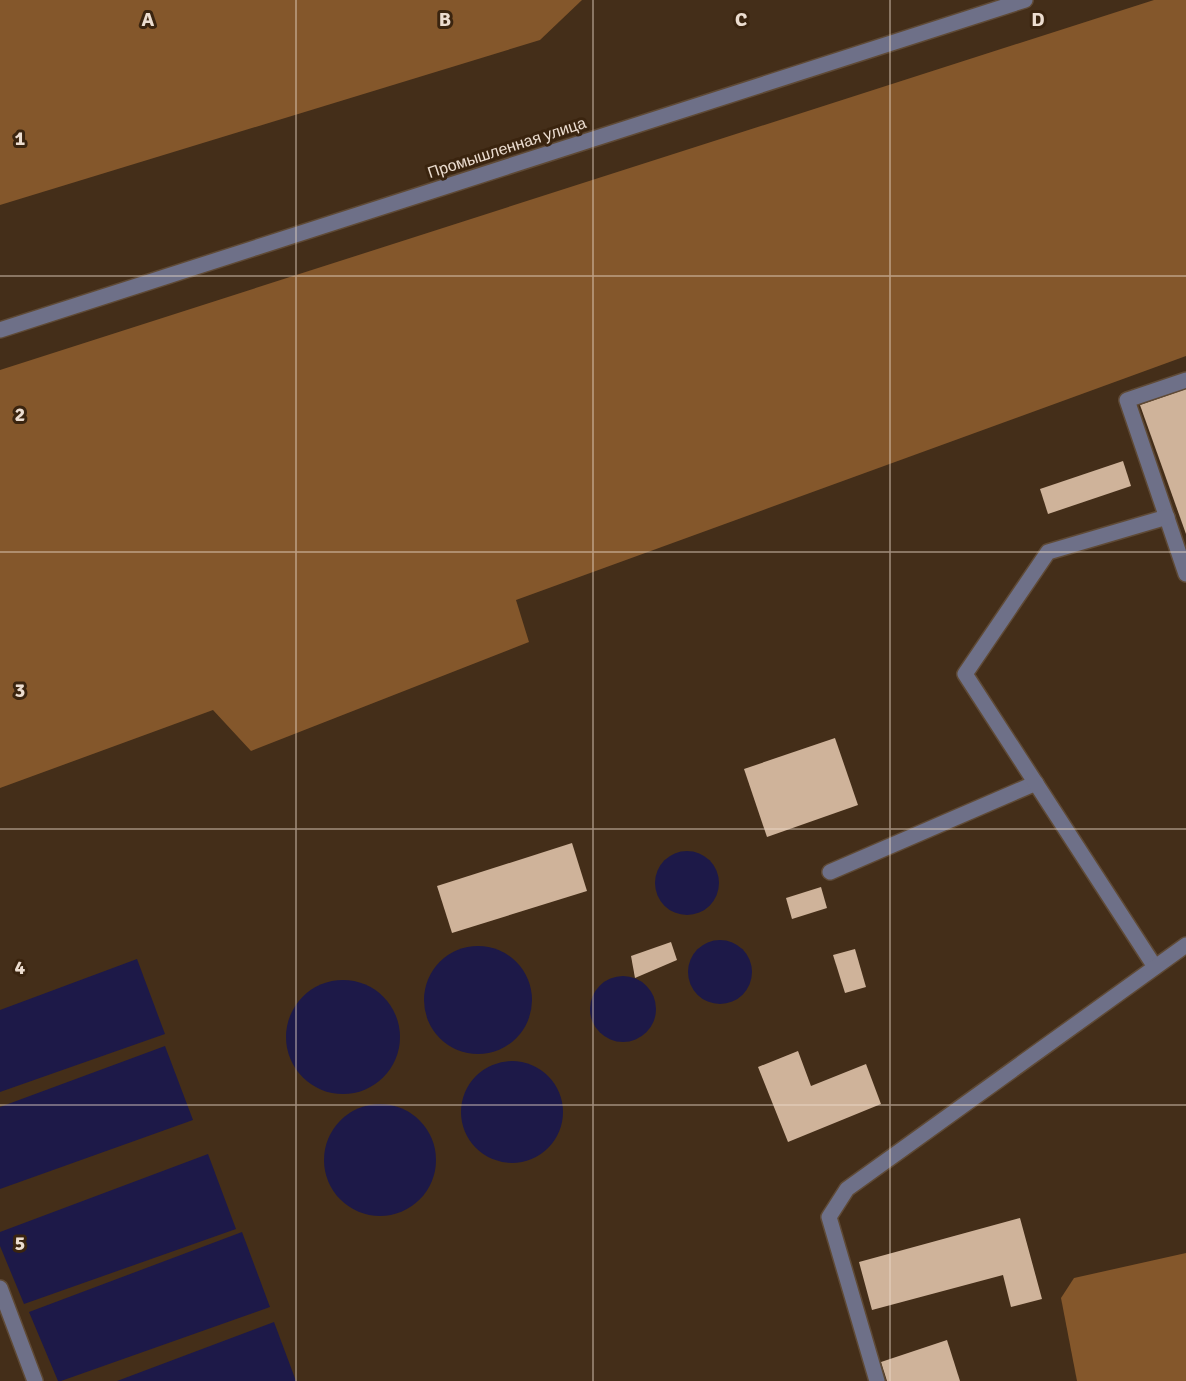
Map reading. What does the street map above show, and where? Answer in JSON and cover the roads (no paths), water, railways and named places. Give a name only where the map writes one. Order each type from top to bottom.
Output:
[{"type":"street","name":"Промышленная улица","points":[[0,330],[1025,0]]},
{"type":"street","points":[[1186,380],[1127,400],[1186,574]]},
{"type":"street","points":[[1155,967],[965,674],[1048,552],[1167,517]]},
{"type":"street","points":[[830,872],[1036,783]]},
{"type":"street","points":[[877,1381],[829,1217],[847,1189],[1186,945]]},
{"type":"street","points":[[0,1288],[35,1381]]}]
